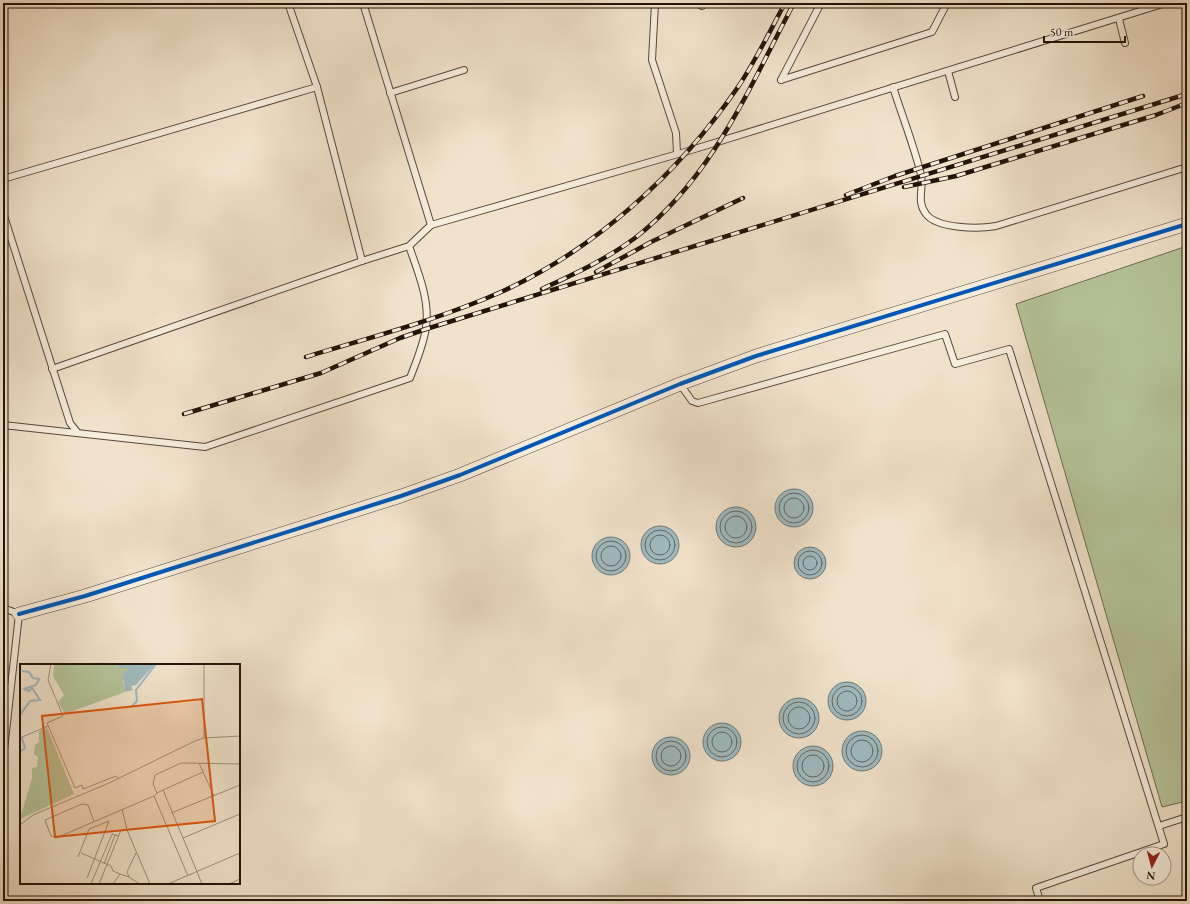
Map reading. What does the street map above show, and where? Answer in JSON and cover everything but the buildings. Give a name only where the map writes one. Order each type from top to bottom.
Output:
[{"type":"street","points":[[19,614],[85,596],[401,496],[460,475],[680,384],[756,356],[1187,224]]},
{"type":"lane","points":[[288,3],[317,87],[362,261]]},
{"type":"lane","points":[[362,3],[431,225]]},
{"type":"lane","points":[[655,3],[652,60],[676,133],[677,153]]},
{"type":"lane","points":[[821,3],[781,80],[932,32],[947,3]]},
{"type":"lane","points":[[52,369],[409,246],[431,225],[677,153],[1119,19],[1166,3]]},
{"type":"lane","points":[[1119,19],[1125,44]]},
{"type":"lane","points":[[390,93],[464,70]]},
{"type":"lane","points":[[948,70],[954,97]]},
{"type":"lane","points":[[3,180],[317,87]]},
{"type":"lane","points":[[893,87],[921,177],[920,204],[927,215],[940,223],[978,228],[996,226],[1187,167]]},
{"type":"lane","points":[[3,213],[70,423],[78,433]]},
{"type":"lane","points":[[3,425],[205,447],[410,378],[426,329],[428,313],[424,292],[409,246]]},
{"type":"lane","points":[[680,384],[692,401],[698,403],[945,334],[955,364],[1009,349],[1164,844],[1036,888],[1040,901]]},
{"type":"lane","points":[[3,608],[19,614],[3,759]]},
{"type":"lane","points":[[1159,826],[1187,817]]},
{"type":"green space","points":[[1187,246],[1187,801],[1162,807],[1016,304]]},
{"type":"water","points":[[790,489],[798,489],[808,494],[812,501],[812,515],[808,522],[798,527],[790,527],[780,522],[778,519],[775,512],[775,504],[780,494],[783,492]]},
{"type":"water","points":[[736,507],[744,509],[750,513],[754,519],[756,527],[754,535],[750,541],[744,545],[736,547],[728,545],[722,541],[718,535],[716,527],[718,519],[722,513],[728,509]]},
{"type":"water","points":[[656,526],[664,526],[674,531],[678,538],[678,552],[674,559],[664,564],[656,564],[646,559],[644,556],[641,549],[641,541],[646,531],[649,529]]},
{"type":"water","points":[[607,537],[615,537],[625,542],[629,549],[629,563],[625,570],[615,575],[607,575],[597,570],[595,567],[592,560],[592,552],[597,542],[600,540]]},
{"type":"water","points":[[810,547],[821,552],[826,563],[821,574],[810,579],[799,574],[794,563],[799,552]]},
{"type":"water","points":[[843,682],[851,682],[861,687],[865,694],[865,708],[861,715],[851,720],[843,720],[833,715],[831,712],[828,705],[828,697],[833,687],[836,685]]},
{"type":"water","points":[[803,698],[810,701],[816,707],[819,718],[818,726],[810,735],[803,738],[795,738],[788,735],[780,726],[779,714],[782,707],[791,699]]},
{"type":"water","points":[[718,723],[726,723],[736,728],[740,735],[740,749],[736,756],[726,761],[718,761],[708,756],[706,753],[703,746],[703,738],[708,728],[711,726]]},
{"type":"water","points":[[866,731],[873,734],[879,740],[882,751],[881,759],[873,768],[866,771],[858,771],[851,768],[843,759],[842,747],[845,740],[854,732]]},
{"type":"water","points":[[671,737],[681,740],[687,746],[690,756],[687,766],[681,772],[671,775],[661,772],[655,766],[652,756],[655,746],[661,740]]},
{"type":"water","points":[[809,746],[817,746],[824,749],[830,755],[833,766],[830,777],[824,783],[817,786],[809,786],[802,783],[796,777],[793,770],[793,762],[796,755],[802,749]]},
{"type":"waterway","points":[[527,901],[532,900]]},
{"type":"railway","points":[[306,357],[429,320],[501,292],[570,254],[602,231],[633,206],[662,178],[715,119],[745,77],[785,3]]},
{"type":"railway","points":[[542,289],[590,266],[624,246],[662,214],[686,188],[708,159],[727,130],[794,3]]},
{"type":"railway","points":[[184,414],[321,373],[400,338],[426,329],[1187,94]]},
{"type":"railway","points":[[846,195],[895,176],[1143,96]]},
{"type":"railway","points":[[904,187],[956,176],[1156,115],[1187,103]]},
{"type":"railway","points":[[596,272],[651,242],[743,198]]},
{"type":"cycle path","points":[[19,614],[85,596],[401,496],[460,475],[680,384],[756,356],[1187,224]]}]
